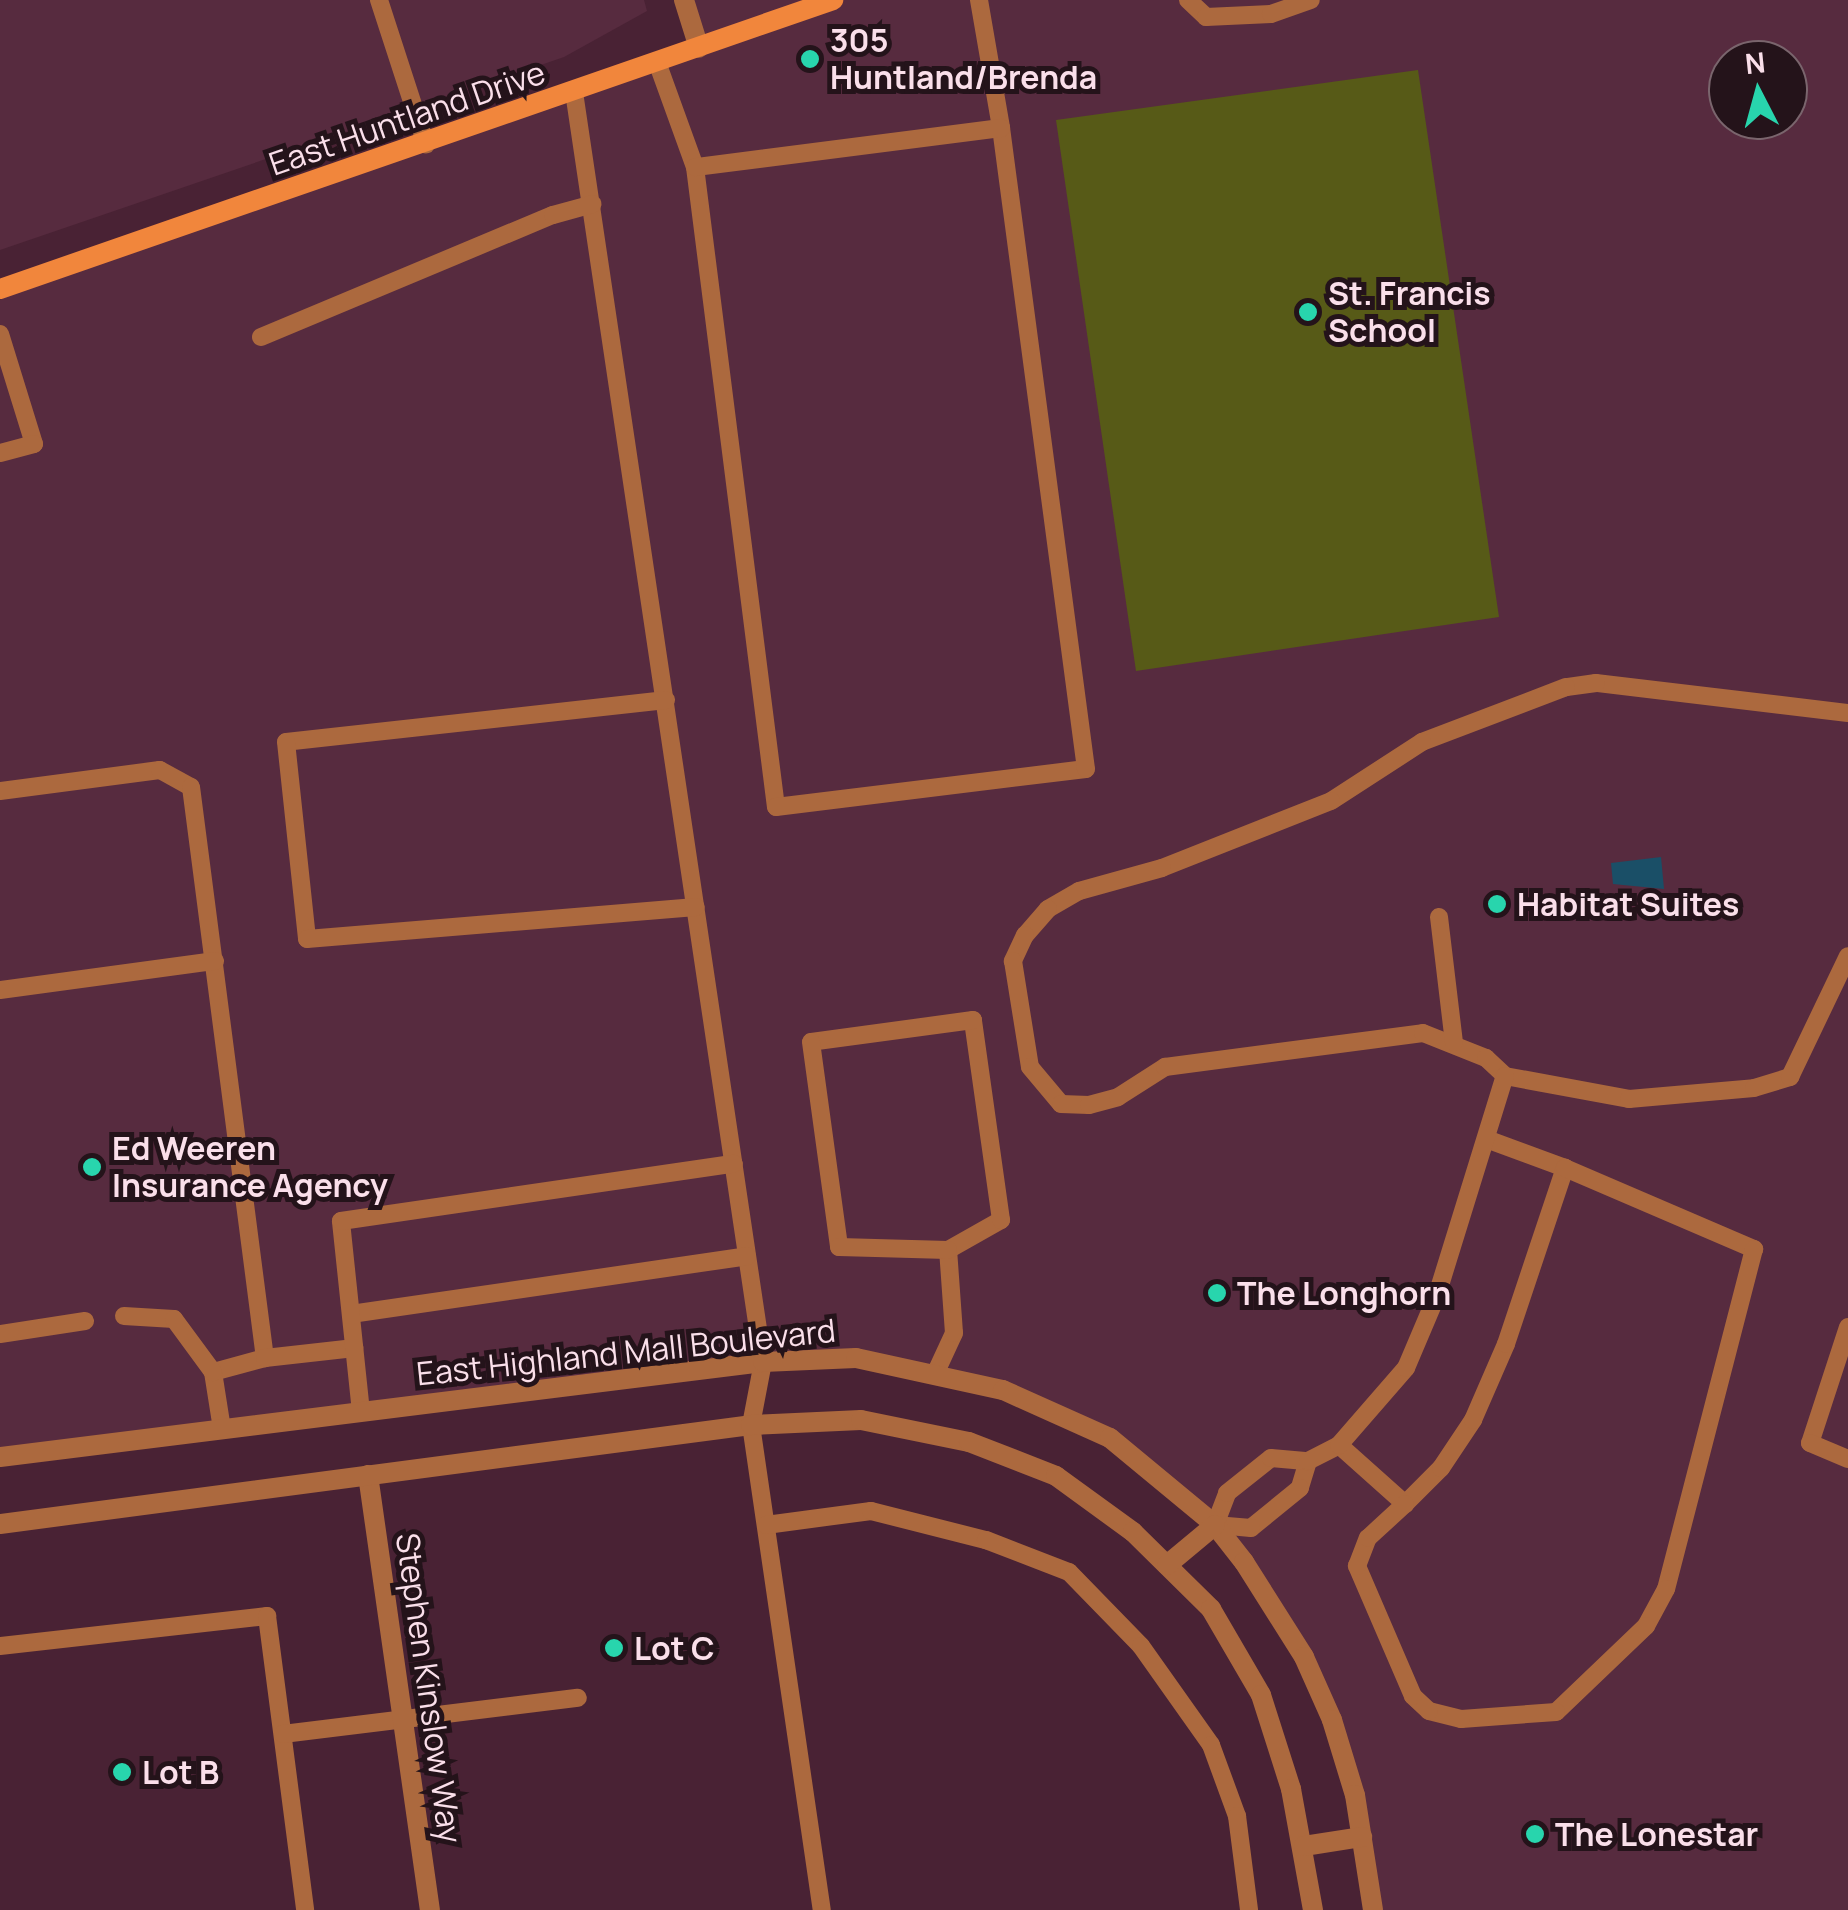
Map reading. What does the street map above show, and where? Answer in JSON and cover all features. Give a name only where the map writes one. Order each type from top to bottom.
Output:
[{"type":"street","points":[[684,0],[699,48]]},
{"type":"street","name":"East Huntland Drive","points":[[0,289],[426,145],[833,0]]},
{"type":"street","name":"East Highland Mall Boulevard","points":[[0,1456],[762,1362],[856,1358],[936,1372],[1089,1425],[1156,1471],[1215,1525],[1304,1656],[1332,1720],[1362,1837],[1373,1910]]},
{"type":"street","points":[[0,1524],[751,1425],[861,1420],[915,1426],[1014,1456],[1056,1476],[1167,1565],[1211,1608],[1261,1695],[1304,1846],[1313,1910]]},
{"type":"street","name":"Stephen Kinslow Way","points":[[368,1475],[430,1910]]},
{"type":"street","points":[[1167,1565],[1215,1525]]},
{"type":"street","points":[[1304,1846],[1362,1837]]},
{"type":"lane","points":[[380,0],[426,145]]},
{"type":"lane","points":[[657,62],[695,167],[776,807],[1086,769],[980,0]]},
{"type":"lane","points":[[1188,0],[1206,18],[1271,14],[1310,0]]},
{"type":"lane","points":[[574,92],[594,204],[762,1362],[751,1425],[822,1910]]},
{"type":"lane","points":[[695,167],[1000,128]]},
{"type":"lane","points":[[261,336],[553,214],[594,204]]},
{"type":"lane","points":[[0,334],[34,444],[0,454]]},
{"type":"lane","points":[[1848,713],[1596,683],[1566,687],[1422,742],[1330,801],[1162,868],[1078,890],[1048,909],[1024,934],[1013,961],[1030,1067],[1061,1104],[1118,1096],[1165,1066],[1423,1033],[1454,1042],[1505,1076],[1629,1099],[1754,1088],[1790,1077],[1848,956]]},
{"type":"lane","points":[[666,700],[286,742],[307,940],[696,907]]},
{"type":"lane","points":[[0,791],[160,770],[191,787],[265,1358]]},
{"type":"lane","points":[[1439,917],[1454,1042]]},
{"type":"lane","points":[[0,990],[216,960]]},
{"type":"lane","points":[[974,1020],[1001,1220],[948,1250],[839,1247],[812,1042],[974,1020]]},
{"type":"lane","points":[[1308,1461],[1300,1488],[1251,1528],[1215,1525],[1227,1493],[1271,1458],[1308,1461],[1339,1445],[1388,1391],[1423,1335],[1489,1140],[1505,1076]]},
{"type":"lane","points":[[1489,1140],[1564,1168],[1754,1249],[1666,1589],[1646,1626],[1556,1712],[1461,1719],[1429,1711],[1413,1696],[1357,1566],[1368,1538],[1442,1468],[1473,1420],[1506,1344],[1564,1168]]},
{"type":"lane","points":[[361,1412],[341,1222],[734,1164]]},
{"type":"lane","points":[[936,1372],[954,1333],[948,1250]]},
{"type":"lane","points":[[351,1314],[747,1256]]},
{"type":"lane","points":[[124,1316],[174,1319],[213,1372],[222,1429]]},
{"type":"lane","points":[[0,1334],[85,1321]]},
{"type":"lane","points":[[1848,1327],[1810,1443],[1848,1459]]},
{"type":"lane","points":[[213,1372],[265,1358],[354,1348]]},
{"type":"lane","points":[[1339,1445],[1405,1504]]},
{"type":"lane","points":[[766,1525],[871,1512],[986,1540],[1069,1572],[1140,1646],[1211,1745],[1237,1816],[1249,1910]]},
{"type":"lane","points":[[0,1646],[268,1616],[305,1910]]},
{"type":"lane","points":[[283,1734],[578,1698]]},
{"type":"shaded area","points":[[0,0],[644,0],[647,11],[564,57],[0,250]]},
{"type":"shaded area","points":[[684,0],[1848,0],[1848,1910],[1373,1910],[1332,1720],[1244,1562],[1089,1425],[856,1358],[0,1457],[0,289],[698,48]]},
{"type":"shaded area","points":[[1418,70],[1499,617],[1136,671],[1056,120]]},
{"type":"water","points":[[1661,857],[1664,889],[1613,884],[1611,863]]},
{"type":"place","name":"305 Huntland/Brenda","points":[[810,59]]},
{"type":"place","name":"St. Francis School","points":[[1308,312]]},
{"type":"place","name":"Habitat Suites","points":[[1497,904]]},
{"type":"place","name":"Ed Weeren Insurance Agency","points":[[92,1167]]},
{"type":"place","name":"The Longhorn","points":[[1217,1293]]},
{"type":"place","name":"Lot C","points":[[614,1648]]},
{"type":"place","name":"Lot B","points":[[122,1772]]},
{"type":"place","name":"The Lonestar","points":[[1535,1834]]}]
